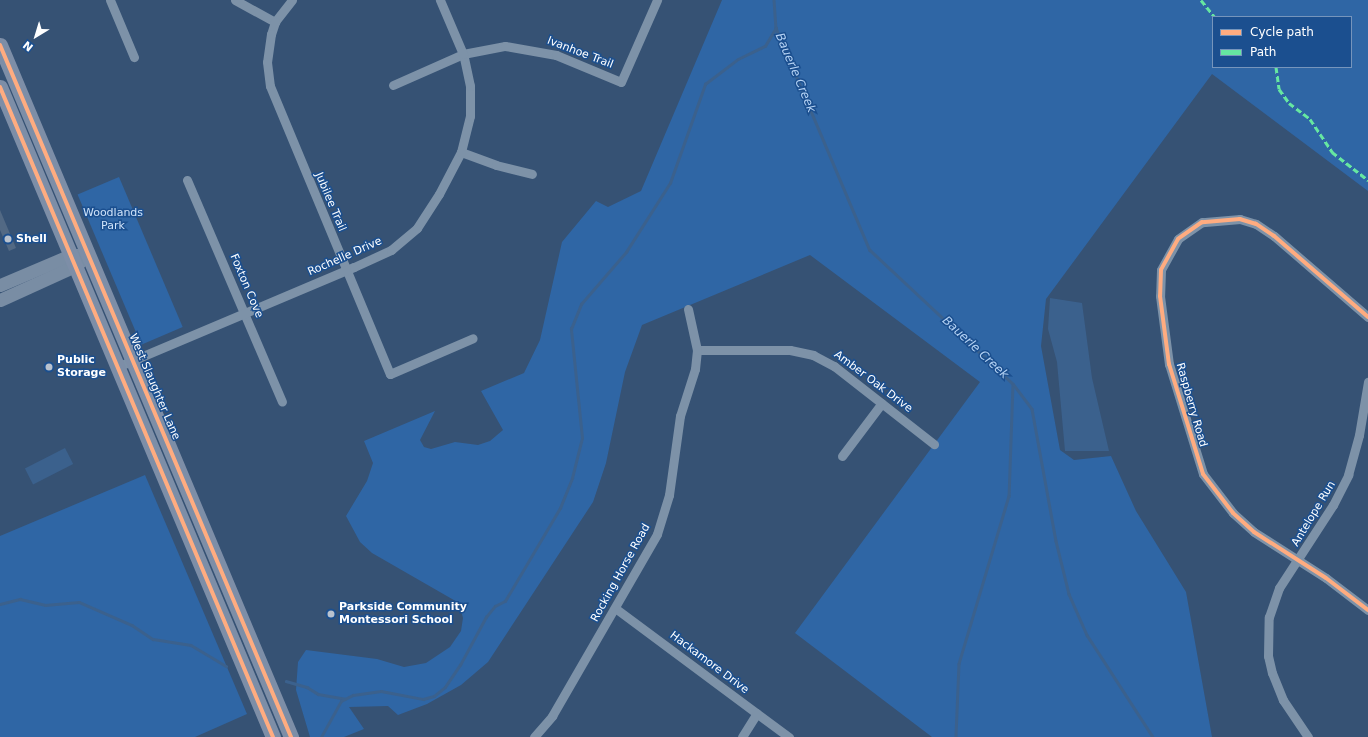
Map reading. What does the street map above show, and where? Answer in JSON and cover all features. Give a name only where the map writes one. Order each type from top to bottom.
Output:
[{"type":"main road","name":"West Slaughter Lane","points":[[0,45],[291,737]]},
{"type":"main road","points":[[0,87],[273,737]]},
{"type":"main road","points":[[0,300],[88,254]]},
{"type":"main road","points":[[0,285],[73,261]]},
{"type":"main road","points":[[221,613],[236,606]]},
{"type":"street","points":[[110,0],[134,57]]},
{"type":"street","points":[[235,0],[275,22]]},
{"type":"street","name":"Jubilee Trail","points":[[292,0],[275,22],[268,55],[270,86],[390,374],[473,338]]},
{"type":"street","name":"Rochelle Drive","points":[[117,367],[346,271],[391,250],[417,228],[440,194],[461,152],[470,100],[464,54],[440,0]]},
{"type":"street","name":"Ivanhoe Trail","points":[[392,85],[464,54],[505,46],[535,49],[621,82],[657,0]]},
{"type":"street","points":[[461,152],[496,165],[532,174]]},
{"type":"street","name":"Foxton Cove","points":[[187,180],[282,402]]},
{"type":"street","name":"Raspberry Road","points":[[1368,317],[1274,236],[1256,224],[1240,219],[1202,222],[1178,239],[1161,270],[1160,296],[1169,364],[1203,474],[1233,513],[1254,532],[1298,559],[1368,610]]},
{"type":"street","name":"Rocking Horse Road","points":[[534,737],[552,716],[657,534],[664,514],[676,436],[691,388],[697,350],[688,309]]},
{"type":"street","name":"Amber Oak Drive","points":[[697,350],[790,350],[804,353],[834,366],[934,444]]},
{"type":"street","name":"Antelope Run","points":[[1308,737],[1284,700],[1268,656],[1269,617],[1274,602],[1298,559],[1333,505],[1348,475],[1359,434],[1368,382]]},
{"type":"street","points":[[842,456],[882,403]]},
{"type":"street","name":"Hackamore Drive","points":[[615,608],[789,737]]},
{"type":"street","points":[[742,737],[757,713]]},
{"type":"green space","points":[[722,0],[1368,0],[1368,191],[1212,74],[1046,299],[1041,346],[1060,450],[1074,460],[1111,456],[1136,511],[1186,592],[1212,737],[932,737],[795,633],[980,382],[810,255],[642,325],[625,372],[606,463],[593,502],[488,662],[461,685],[427,704],[398,715],[388,706],[349,707],[364,729],[344,737],[310,737],[296,690],[298,662],[306,650],[377,659],[404,667],[426,663],[450,647],[461,631],[463,618],[459,603],[372,553],[360,542],[346,516],[367,481],[373,463],[364,441],[435,411],[420,440],[424,447],[431,449],[455,442],[478,445],[490,441],[503,430],[481,391],[524,373],[540,340],[562,242],[596,201],[608,207],[641,191]]},
{"type":"green space","name":"Woodlands Park","points":[[119,177],[183,327],[141,345],[78,195]]},
{"type":"green space","points":[[145,475],[247,714],[195,737],[0,737],[0,536]]},
{"type":"shaded area","points":[[1050,298],[1082,303],[1092,378],[1109,451],[1065,451],[1057,362],[1048,329]]},
{"type":"shaded area","points":[[65,448],[73,464],[33,484],[25,468]]},
{"type":"building","name":"Shell","points":[[0,210],[16,248],[9,251],[0,230]]},
{"type":"waterway","name":"Bauerle Creek","points":[[774,0],[776,28],[870,250],[1013,384],[1009,496],[959,664],[956,737]]},
{"type":"waterway","points":[[321,737],[341,701],[353,695],[381,691],[423,699],[434,696],[445,687],[460,665],[486,617],[495,606],[505,601],[560,508],[572,478],[582,438],[571,329],[581,304],[626,252],[670,183],[705,84],[738,59],[765,46],[776,28]]},
{"type":"waterway","points":[[1014,385],[1032,409],[1056,541],[1069,594],[1087,635],[1153,737]]},
{"type":"waterway","points":[[0,604],[20,599],[45,605],[79,602],[132,625],[153,639],[191,645],[226,666]]},
{"type":"waterway","points":[[286,681],[307,687],[318,694],[345,699]]},
{"type":"marked path","points":[[1201,0],[1214,16]]},
{"type":"marked path","points":[[1276,68],[1279,89],[1289,103],[1310,119],[1332,152],[1368,180]]},
{"type":"cycle path","points":[[0,45],[291,737]]},
{"type":"cycle path","points":[[0,87],[273,737]]},
{"type":"cycle path","points":[[1368,317],[1274,236],[1256,224],[1240,219],[1202,222],[1178,239],[1161,270],[1160,296],[1169,364],[1203,474],[1233,513],[1254,532],[1326,578],[1368,610]]},
{"type":"place","name":"Shell","points":[[8,239]]},
{"type":"place","name":"Public Storage","points":[[49,367]]},
{"type":"place","name":"Parkside Community Montessori School","points":[[331,614]]}]
